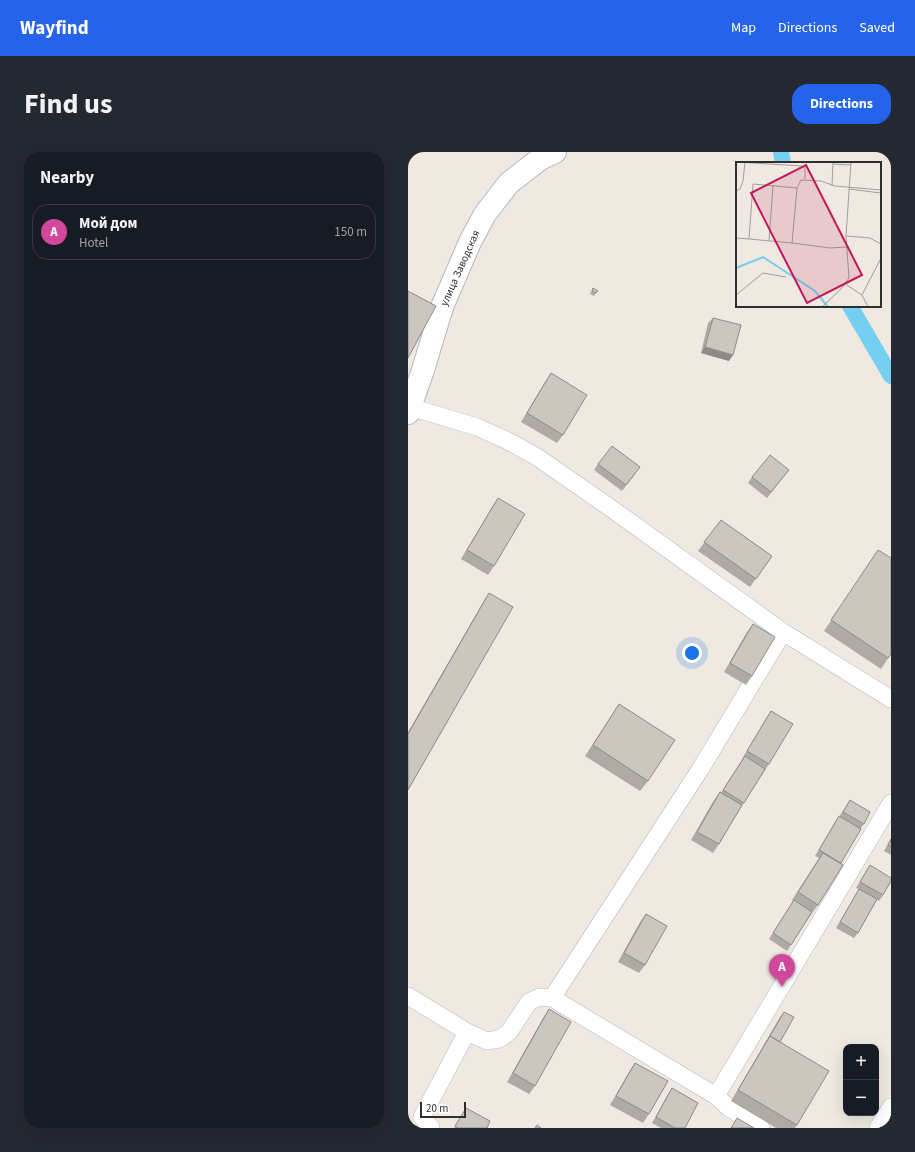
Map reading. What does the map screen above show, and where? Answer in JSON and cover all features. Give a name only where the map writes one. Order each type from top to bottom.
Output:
[{"type":"main road","name":"улица Заводская","points":[[409,410],[442,307],[470,242],[486,214],[509,183],[540,159],[555,152]]},
{"type":"street","points":[[409,410],[477,427],[537,457],[783,632],[891,699]]},
{"type":"street","points":[[552,998],[701,768],[783,632]]},
{"type":"street","points":[[716,1096],[891,803]]},
{"type":"street","points":[[408,996],[467,1032],[487,1041],[499,1039],[509,1032],[529,1002],[539,997],[552,998],[716,1096],[728,1107],[761,1128]]},
{"type":"street","points":[[423,1124],[467,1032]]},
{"type":"street","points":[[878,1128],[891,1107]]},
{"type":"building","points":[[593,288],[598,291],[596,293],[592,291]]},
{"type":"building","points":[[408,291],[436,306],[408,358]]},
{"type":"building","points":[[713,318],[741,325],[733,355],[705,347]]},
{"type":"building","points":[[551,373],[587,395],[563,435],[527,413]]},
{"type":"building","points":[[612,446],[640,467],[626,485],[598,464]]},
{"type":"building","points":[[770,455],[789,470],[771,492],[752,477]]},
{"type":"building","points":[[498,498],[525,514],[494,566],[467,550]]},
{"type":"building","points":[[721,520],[772,556],[756,579],[704,542]]},
{"type":"building","points":[[878,550],[891,558],[891,654],[888,658],[831,620]]},
{"type":"building","points":[[489,593],[513,607],[408,790],[408,734]]},
{"type":"building","points":[[753,624],[775,637],[752,676],[730,663]]},
{"type":"building","points":[[619,704],[675,740],[648,781],[593,745]]},
{"type":"building","points":[[771,711],[793,724],[769,764],[747,751]]},
{"type":"building","points":[[745,756],[765,769],[744,803],[723,790]]},
{"type":"building","points":[[720,792],[742,805],[719,844],[697,832]]},
{"type":"building","points":[[850,800],[870,812],[864,824],[843,812]]},
{"type":"building","points":[[839,816],[861,829],[841,863],[819,850]]},
{"type":"building","points":[[891,839],[891,847],[888,845]]},
{"type":"building","points":[[823,853],[843,865],[818,905],[798,892]]},
{"type":"building","points":[[870,865],[891,878],[891,881],[883,895],[860,882]]},
{"type":"building","points":[[859,889],[877,899],[858,933],[840,922]]},
{"type":"building","points":[[794,900],[812,912],[791,945],[773,933]]},
{"type":"building","points":[[646,914],[667,926],[645,965],[624,953]]},
{"type":"building","points":[[549,1009],[571,1022],[535,1086],[513,1073]]},
{"type":"building","points":[[784,1012],[794,1017],[780,1042],[770,1036]]},
{"type":"building","points":[[770,1036],[829,1071],[797,1125],[738,1090]]},
{"type":"building","points":[[635,1063],[668,1081],[649,1114],[616,1096]]},
{"type":"building","points":[[672,1088],[698,1103],[685,1128],[675,1128],[656,1117]]},
{"type":"building","points":[[466,1108],[490,1121],[487,1128],[458,1128],[455,1126]]},
{"type":"building","points":[[737,1118],[754,1128],[731,1128]]},
{"type":"waterway","points":[[781,152],[783,162]]},
{"type":"waterway","points":[[851,307],[891,376]]},
{"type":"place","name":"Мой дом","points":[[782,987]]}]
